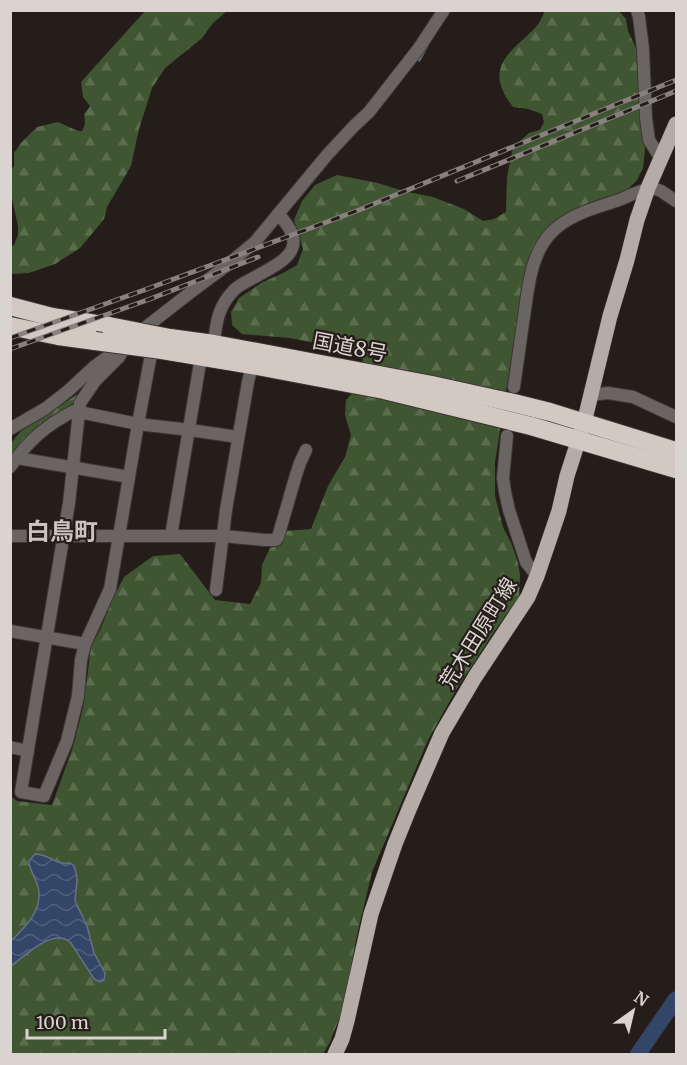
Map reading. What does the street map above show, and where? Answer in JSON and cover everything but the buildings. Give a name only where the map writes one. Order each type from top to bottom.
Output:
[{"type":"highway","name":"国道8号","points":[[10,306],[52,317],[109,326],[161,346]]},
{"type":"highway","name":"国道8号","points":[[10,326],[95,341],[207,350],[432,385],[514,403],[676,469]]},
{"type":"highway","name":"国道8号","points":[[207,350],[252,365],[384,390],[531,426],[581,431],[674,446]]},
{"type":"main road","name":"荒木田原町線","points":[[335,1054],[347,1022],[371,914],[410,807],[442,733],[475,677],[528,597],[537,576],[559,511],[637,220],[648,188],[676,124]]},
{"type":"street","points":[[10,429],[46,408],[94,366],[127,343],[255,242],[327,155],[369,112],[419,48],[444,10]]},
{"type":"street","points":[[638,10],[649,140],[661,159]]},
{"type":"street","points":[[513,387],[536,259],[552,232],[589,209],[615,202],[648,188],[659,190],[676,201]]},
{"type":"street","points":[[171,536],[190,429],[216,319],[222,306],[243,283],[287,257],[291,252],[294,243],[293,234],[278,214]]},
{"type":"street","points":[[127,343],[119,357],[94,381],[80,403],[63,535],[21,792],[44,796],[65,749],[73,720],[85,644],[110,589],[138,424],[161,346]]},
{"type":"street","points":[[216,590],[226,510],[252,365]]},
{"type":"street","points":[[590,395],[608,393],[633,397],[676,417]]},
{"type":"street","points":[[14,462],[27,444],[49,425],[74,411],[138,424],[238,437]]},
{"type":"street","points":[[507,436],[504,492],[526,562],[537,576]]},
{"type":"street","points":[[10,536],[223,536],[276,540],[306,450]]},
{"type":"street","points":[[14,462],[129,477]]},
{"type":"street","points":[[10,631],[85,644]]},
{"type":"street","points":[[10,747],[28,751]]},
{"type":"green space","points":[[146,10],[227,11],[213,23],[201,39],[165,68],[152,88],[139,129],[131,166],[107,207],[104,219],[96,229],[80,248],[55,264],[29,273],[11,274],[11,247],[18,235],[11,194],[14,153],[37,127],[58,122],[82,131],[85,125],[84,114],[90,106],[83,97],[81,82]]},
{"type":"green space","points":[[545,11],[619,11],[626,19],[628,31],[637,50],[645,150],[643,168],[637,180],[626,191],[591,202],[567,214],[549,227],[539,238],[525,271],[495,462],[495,496],[503,527],[518,563],[519,597],[456,690],[428,740],[372,872],[343,1009],[330,1042],[323,1054],[11,1054],[10,796],[17,801],[52,805],[73,747],[83,708],[91,646],[124,577],[153,556],[180,554],[215,600],[250,604],[261,583],[262,565],[270,548],[282,542],[285,531],[311,529],[328,486],[345,457],[351,435],[345,415],[346,400],[361,384],[363,355],[348,346],[242,334],[232,325],[231,312],[239,298],[261,283],[297,265],[303,249],[294,220],[302,201],[315,185],[337,175],[433,197],[464,209],[483,221],[494,219],[506,212],[507,177],[513,147],[529,133],[540,130],[544,122],[542,114],[513,107],[503,91],[500,72],[506,57],[535,28]]},
{"type":"green space","points":[[81,392],[69,409],[11,462],[11,443],[21,431]]},
{"type":"water","points":[[35,854],[74,866],[77,880],[75,901],[87,926],[94,953],[105,973],[104,980],[100,982],[94,979],[71,943],[64,939],[56,938],[40,944],[11,966],[11,941],[31,919],[39,899],[39,891],[29,863]]},
{"type":"waterway","points":[[419,60],[427,46]]},
{"type":"waterway","points":[[638,1054],[676,999]]},
{"type":"railway","points":[[10,338],[359,210],[676,80]]},
{"type":"railway","points":[[457,181],[676,91]]},
{"type":"railway","points":[[10,349],[150,299],[258,257]]},
{"type":"district","name":"白鳥町","points":[[62,531]]}]
